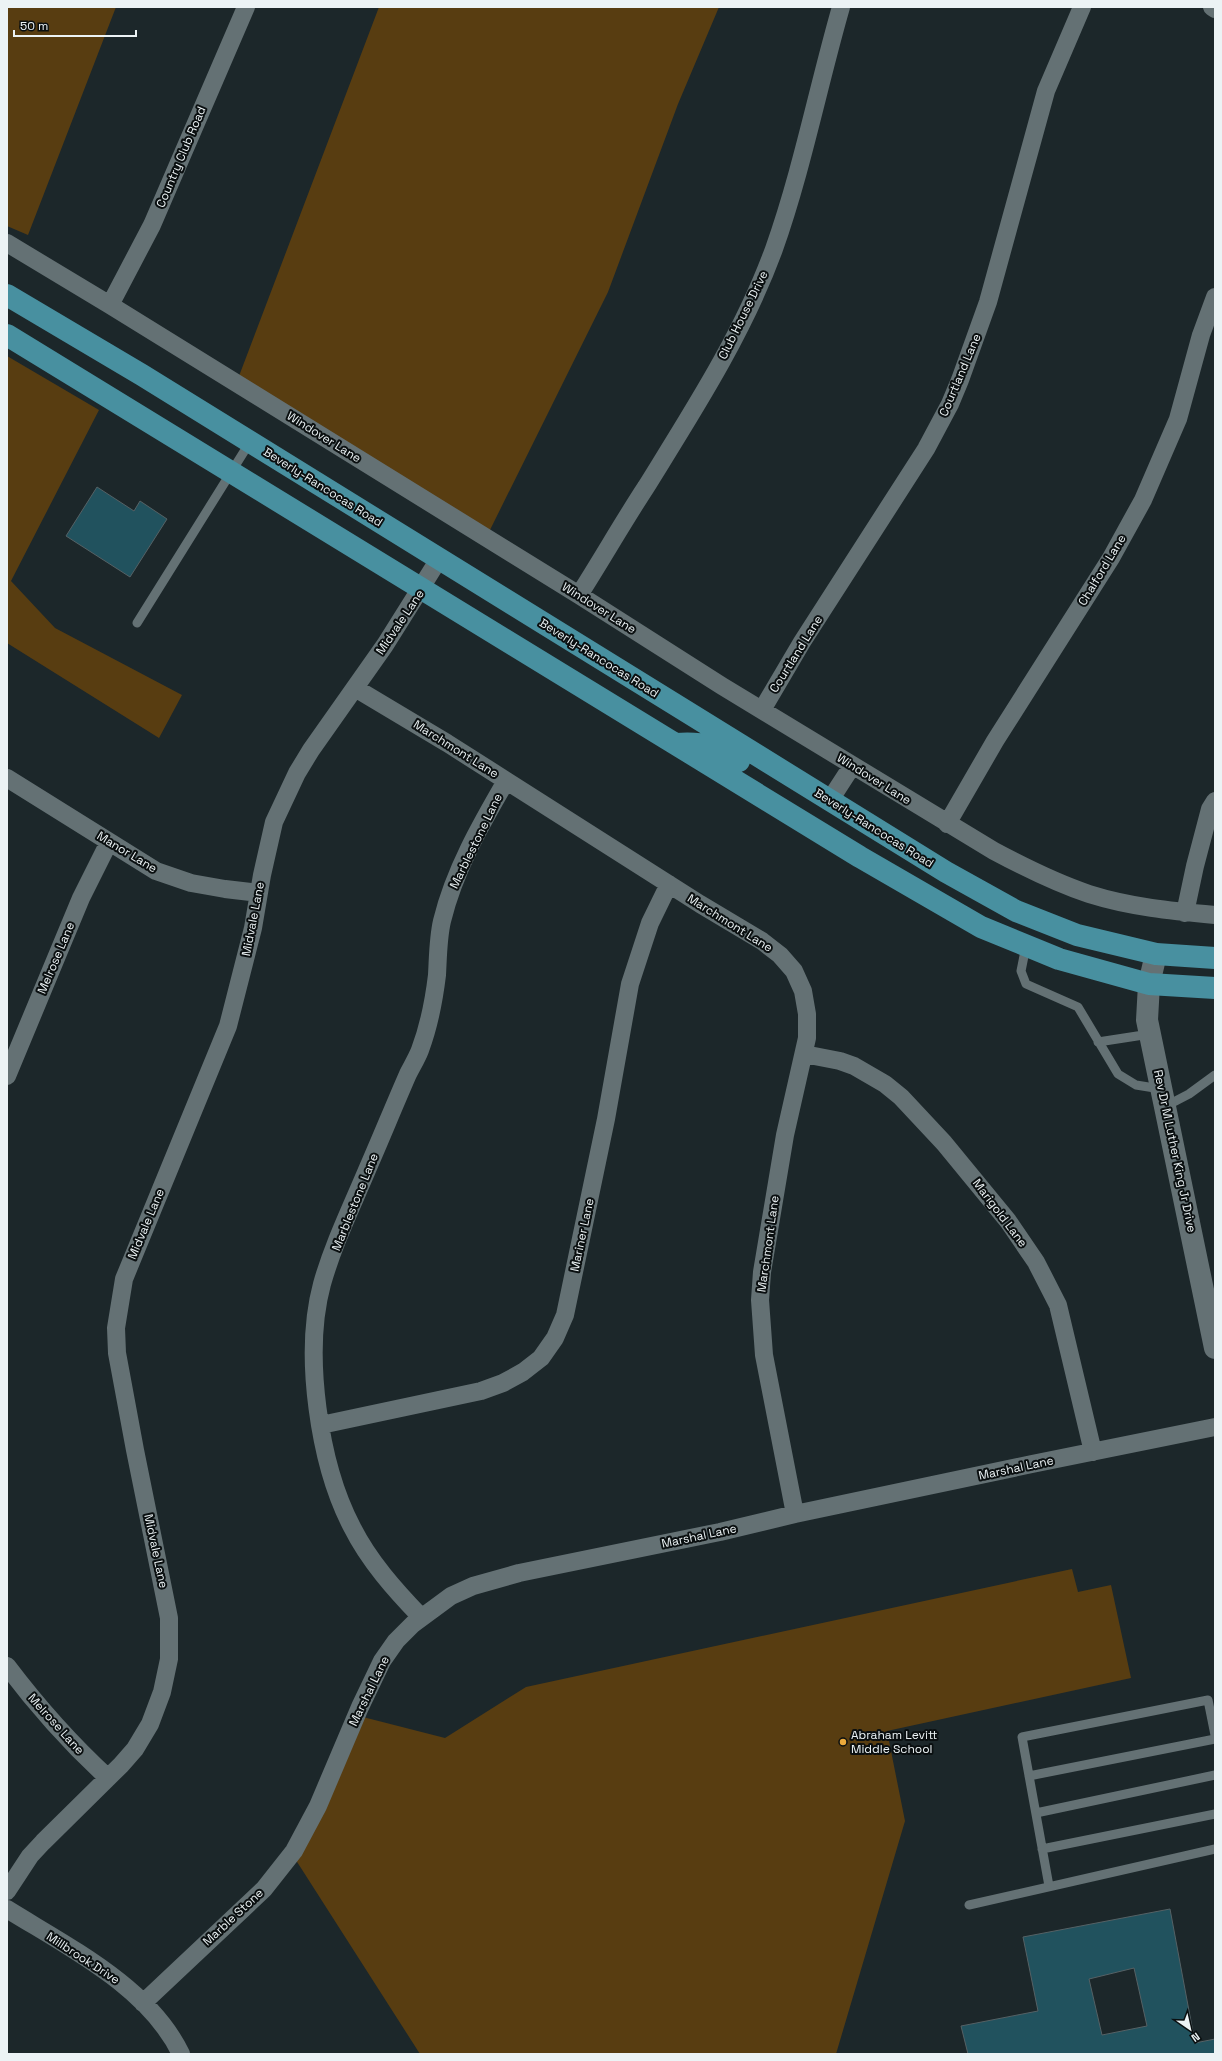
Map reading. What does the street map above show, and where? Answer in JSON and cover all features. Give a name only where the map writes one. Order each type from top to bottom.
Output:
[{"type":"main road","name":"Beverly-Rancocas Road","points":[[7,295],[250,442],[946,872],[1016,911],[1077,935],[1156,954],[1215,958]]},
{"type":"main road","points":[[7,335],[860,857],[967,919],[980,926],[1059,959],[1149,984],[1215,988]]},
{"type":"main road","points":[[675,744],[698,742],[718,748],[795,795],[812,801],[830,800]]},
{"type":"street","name":"Country Club Road","points":[[110,305],[152,225],[246,7]]},
{"type":"street","name":"Club House Drive","points":[[579,595],[710,383],[740,326],[763,275],[774,249],[792,193],[841,7]]},
{"type":"street","name":"Courtland Lane","points":[[762,710],[926,448],[960,380],[988,302],[1046,91],[1082,7]]},
{"type":"street","name":"Windover Lane","points":[[7,243],[110,305],[947,824],[1016,862],[1089,894],[1140,906],[1215,916]]},
{"type":"street","name":"Chalford Lane","points":[[947,824],[995,741],[1111,558],[1140,507],[1153,480],[1178,419],[1201,335],[1215,297]]},
{"type":"street","name":"Midvale Lane","points":[[7,1891],[30,1856],[135,1749],[150,1724],[162,1692],[169,1659],[169,1618],[166,1596],[134,1450],[117,1352],[116,1328],[124,1278],[228,1026],[253,928],[274,822],[297,773],[422,589],[439,559]]},
{"type":"street","name":"Marchmont Lane","points":[[355,688],[762,941],[780,955],[794,971],[803,991],[807,1014],[804,1054],[785,1135],[762,1272],[760,1300],[764,1355],[795,1514]]},
{"type":"street","points":[[830,800],[852,766]]},
{"type":"street","name":"Manor Lane","points":[[7,778],[138,861],[174,878],[225,890],[259,893]]},
{"type":"street","name":"Marblestone Lane","points":[[421,1617],[376,1565],[352,1529],[342,1508],[335,1486],[321,1425],[316,1390],[314,1338],[322,1284],[340,1230],[420,1050],[434,1000],[442,922],[449,898],[458,874],[485,819],[506,781]]},
{"type":"street","points":[[1185,913],[1210,808],[1215,800]]},
{"type":"street","name":"Melrose Lane","points":[[7,1076],[81,898],[109,842]]},
{"type":"street","name":"Mariner Lane","points":[[321,1425],[473,1393],[503,1383],[523,1372],[542,1358],[555,1338],[565,1315],[576,1268],[608,1112],[630,984],[650,923],[669,884]]},
{"type":"street","name":"Rev Dr M Luther King Jr Drive","points":[[1156,954],[1149,984],[1148,1020],[1150,1034],[1215,1348]]},
{"type":"street","name":"Marigold Lane","points":[[804,1054],[840,1061],[854,1066],[874,1077],[901,1096],[944,1142],[1008,1221],[1036,1262],[1058,1305],[1093,1452]]},
{"type":"street","name":"Marshal Lane","points":[[310,1821],[329,1782],[360,1707],[382,1661],[396,1641],[421,1617],[451,1596],[473,1586],[495,1579],[669,1541],[720,1532],[795,1514],[1215,1427]]},
{"type":"street","name":"Melrose Lane","points":[[7,1666],[32,1700],[64,1736],[108,1778]]},
{"type":"street","name":"Marble Stone","points":[[143,2003],[264,1889],[294,1851],[310,1821]]},
{"type":"street","name":"Millbrook Drive","points":[[7,1909],[102,1968],[143,2003],[164,2027],[181,2054]]},
{"type":"lane","points":[[137,623],[250,442]]},
{"type":"lane","points":[[1026,946],[1020,971],[1026,984],[1078,1007],[1118,1074],[1136,1085],[1164,1097],[1189,1094],[1215,1075]]},
{"type":"lane","points":[[1098,1042],[1150,1034]]},
{"type":"lane","points":[[1049,1886],[1022,1737],[1208,1700],[1215,1735]]},
{"type":"lane","points":[[1029,1776],[1215,1739]]},
{"type":"lane","points":[[1036,1813],[1215,1776]]},
{"type":"lane","points":[[1042,1849],[1215,1814]]},
{"type":"lane","points":[[968,1905],[1215,1849]]},
{"type":"shaded area","points":[[7,7],[116,7],[28,235],[7,226]]},
{"type":"shaded area","points":[[379,7],[719,7],[678,104],[608,292],[486,538],[236,384]]},
{"type":"shaded area","points":[[7,356],[99,410],[11,581],[55,628],[182,695],[159,738],[7,643]]},
{"type":"shaded area","points":[[1072,1569],[1078,1592],[1111,1585],[1131,1678],[887,1731],[905,1821],[836,2054],[420,2054],[292,1854],[359,1716],[445,1738],[526,1687]]},
{"type":"building","points":[[97,487],[134,511],[140,501],[167,519],[130,577],[66,536]]},
{"type":"building","points":[[1170,1909],[1195,2043],[1215,2039],[1215,2054],[968,2054],[961,2026],[1038,2011],[1023,1937]],"holes":[[[1134,1968],[1147,2026],[1102,2035],[1089,1979]]]},
{"type":"place","name":"Abraham Levitt Middle School","points":[[843,1742]]}]
